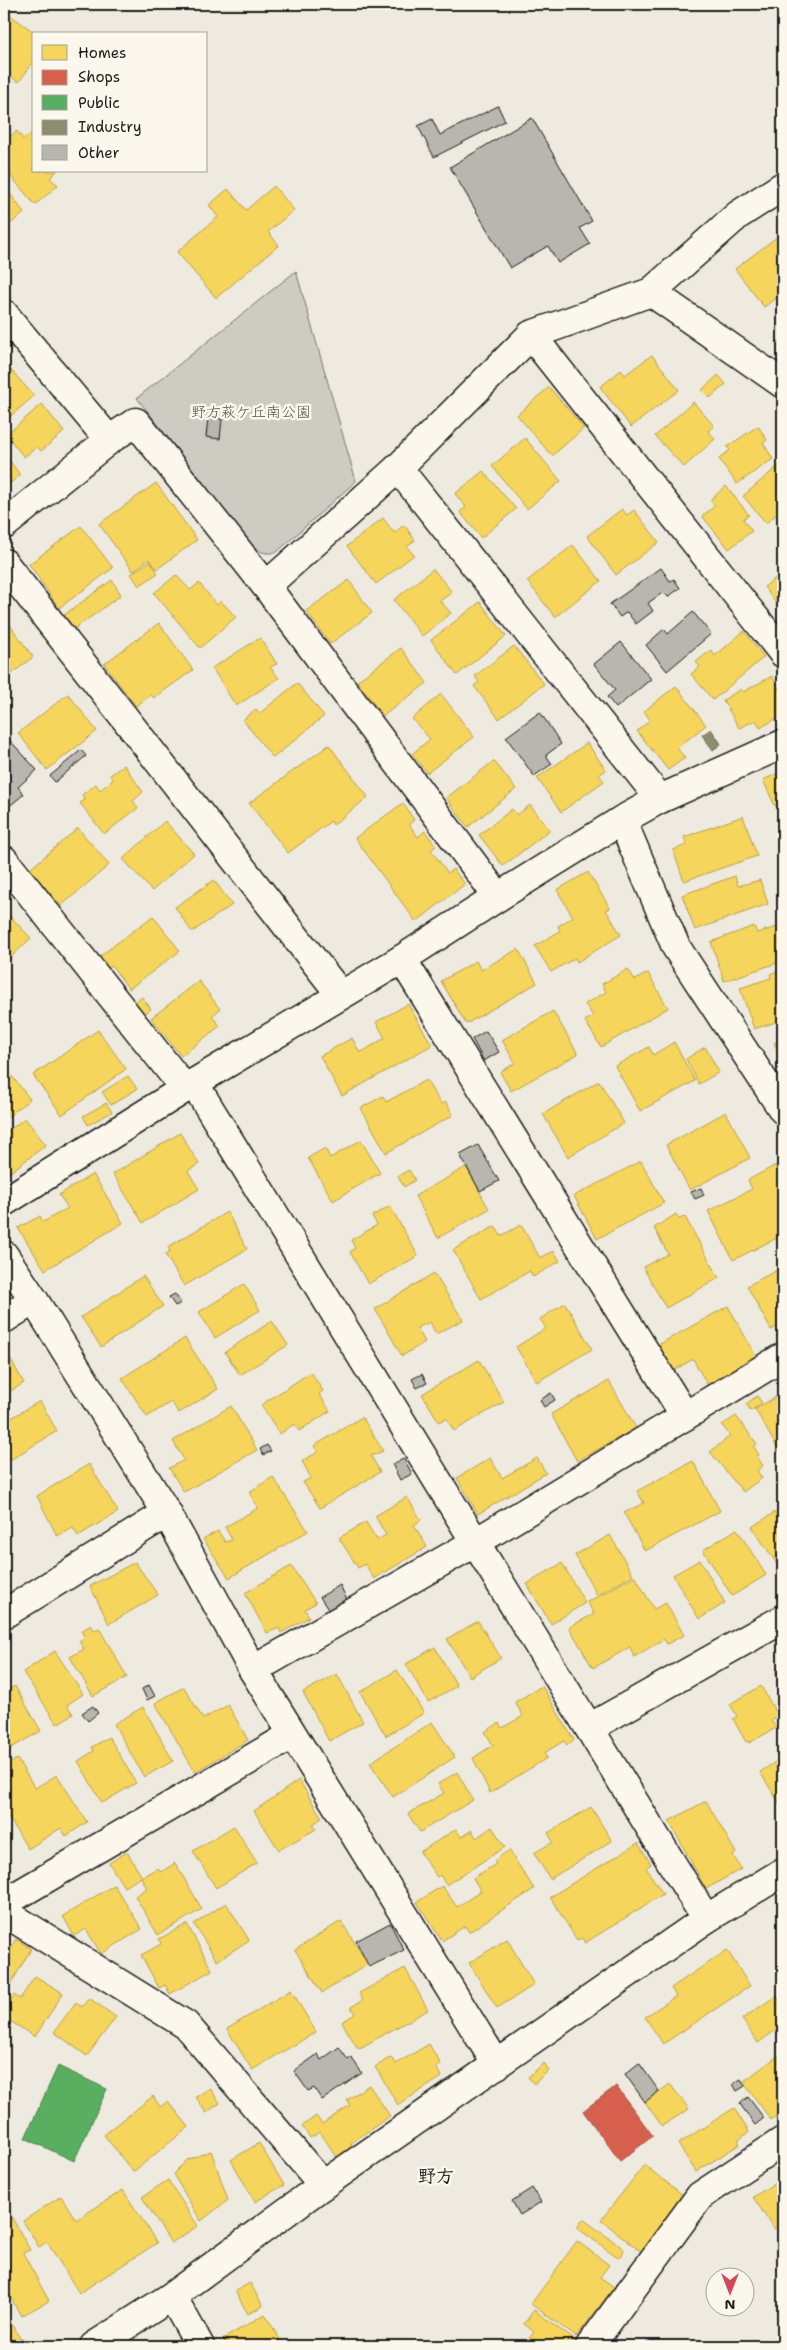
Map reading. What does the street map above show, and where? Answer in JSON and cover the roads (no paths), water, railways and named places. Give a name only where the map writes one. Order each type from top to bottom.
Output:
[{"type":"street","points":[[266,586],[398,468],[531,335],[651,292],[738,215],[783,186]]},
{"type":"street","points":[[651,292],[783,384]]},
{"type":"street","points":[[4,314],[109,440]]},
{"type":"street","points":[[531,335],[783,653]]},
{"type":"street","points":[[4,526],[109,440],[136,422],[266,586],[498,897]]},
{"type":"street","points":[[398,468],[660,799]]},
{"type":"street","points":[[4,563],[340,994]]},
{"type":"street","points":[[4,1202],[189,1086],[340,994],[402,959],[622,820],[660,799],[783,744]]},
{"type":"street","points":[[622,820],[676,947],[783,1110]]},
{"type":"street","points":[[4,860],[189,1086],[476,1542],[706,1919]]},
{"type":"street","points":[[402,959],[684,1416]]},
{"type":"street","points":[[4,1255],[167,1513],[252,1670],[497,2064]]},
{"type":"street","points":[[4,1319],[34,1300]]},
{"type":"street","points":[[252,1670],[476,1542],[783,1356]]},
{"type":"street","points":[[4,1614],[167,1513]]},
{"type":"street","points":[[589,1728],[783,1618]]},
{"type":"street","points":[[4,1903],[292,1735]]},
{"type":"street","points":[[94,2346],[172,2296],[323,2185],[706,1919],[783,1872]]},
{"type":"street","points":[[4,1912],[186,2026],[323,2185]]},
{"type":"street","points":[[590,2346],[700,2196],[783,2141]]},
{"type":"street","points":[[172,2296],[200,2346]]},
{"type":"district","name":"野方","points":[[436,2176]]},
{"type":"park label","name":"野方萩ケ丘南公園","points":[[251,412]]}]
